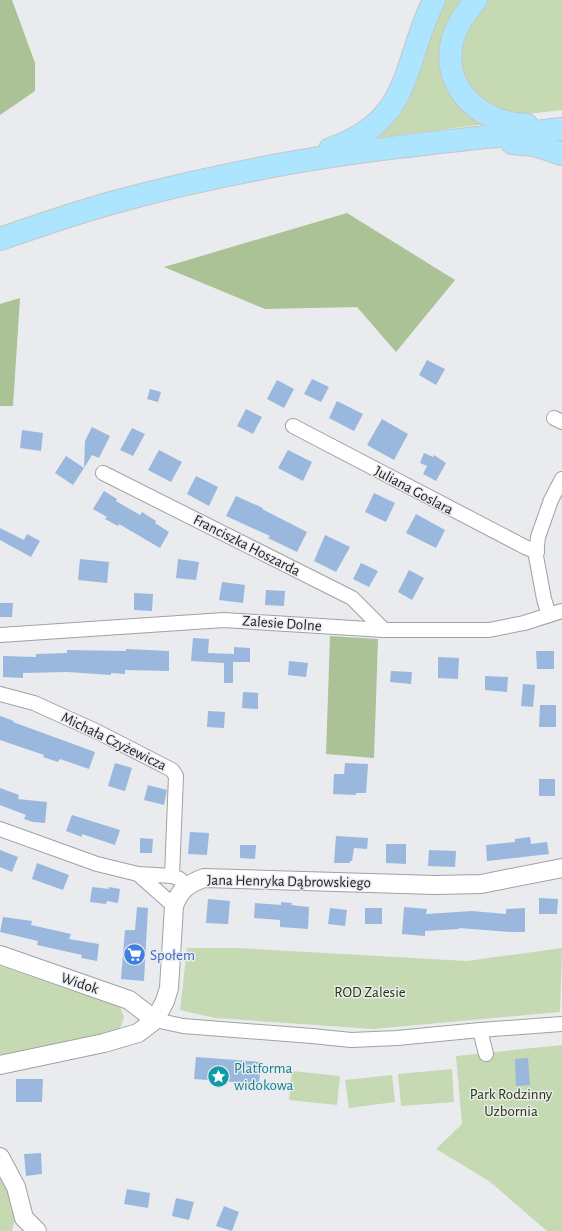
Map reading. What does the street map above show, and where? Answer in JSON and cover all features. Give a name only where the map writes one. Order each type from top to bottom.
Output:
[{"type":"main road","points":[[290,163],[357,138],[380,120],[397,99],[404,85],[428,13],[434,0]]},
{"type":"main road","points":[[476,0],[467,10],[460,22],[454,35],[451,48],[450,60],[452,70],[463,95],[485,115],[497,120],[524,125],[562,128]]},
{"type":"main road","points":[[0,239],[61,218],[129,198],[201,181],[290,163],[426,143],[562,128]]},
{"type":"main road","points":[[464,139],[535,145],[562,154]]},
{"type":"street","name":"Juliana Goslara","points":[[293,426],[537,552]]},
{"type":"street","name":"Franciszka Hoszarda","points":[[103,473],[352,598],[384,630]]},
{"type":"street","points":[[556,613],[544,599],[536,556],[538,537],[543,522],[551,500],[562,479]]},
{"type":"street","name":"Zalesie Dolne","points":[[0,635],[224,620],[384,630],[489,630],[556,613]]},
{"type":"street","name":"Michała Czyżewicza","points":[[0,694],[34,703],[98,732],[172,770],[176,776],[172,876]]},
{"type":"street","name":"Jana Henryka Dąbrowskiego","points":[[0,829],[97,864],[138,874],[172,876],[189,883],[204,878],[434,885],[481,884],[562,868]]},
{"type":"street","points":[[138,874],[174,906]]},
{"type":"street","points":[[0,1065],[104,1043],[125,1037],[138,1033],[154,1020],[165,1001],[169,988],[174,906],[177,897],[189,883]]},
{"type":"street","name":"Widok","points":[[0,955],[129,1000],[154,1020]]},
{"type":"street","points":[[154,1020],[184,1026],[351,1040],[397,1038],[562,1024]]},
{"type":"street","points":[[480,1030],[486,1054]]},
{"type":"street","points":[[0,1157],[16,1187],[22,1225],[37,1231]]},
{"type":"green space","points":[[0,0],[12,0],[35,63],[35,91],[0,115]]},
{"type":"green space","points":[[443,0],[463,0],[446,34],[486,124],[368,139]]},
{"type":"green space","points":[[483,0],[562,0],[562,110],[511,116],[477,98],[459,65],[459,36]]},
{"type":"green space","points":[[347,213],[455,280],[396,352],[357,307],[265,309],[164,267]]},
{"type":"green space","points":[[20,298],[13,406],[0,406],[0,304]]},
{"type":"green space","points":[[330,636],[378,639],[374,758],[326,754]]},
{"type":"green space","name":"ROD Zalesie","points":[[187,948],[238,948],[467,961],[562,948],[560,1012],[373,1029],[215,1018],[180,1010]]},
{"type":"green space","points":[[0,966],[120,1007],[124,1017],[121,1026],[116,1032],[0,1056]]},
{"type":"green space","name":"Park Rodzinny Uzbornia","points":[[562,1045],[562,1231],[547,1231],[489,1181],[436,1149],[462,1124],[456,1056]]},
{"type":"green space","points":[[452,1069],[454,1102],[401,1106],[398,1074]]},
{"type":"green space","points":[[292,1071],[340,1076],[337,1105],[289,1100]]},
{"type":"green space","points":[[392,1075],[395,1102],[349,1108],[345,1080]]},
{"type":"green space","points":[[0,1176],[7,1191],[15,1219],[12,1231],[0,1231]]},
{"type":"building","points":[[427,360],[445,369],[436,385],[419,375]]},
{"type":"building","points":[[312,379],[329,387],[321,402],[304,394]]},
{"type":"building","points":[[277,380],[294,389],[284,408],[267,399]]},
{"type":"building","points":[[150,389],[161,392],[158,402],[147,399]]},
{"type":"building","points":[[337,401],[363,414],[354,431],[329,418]]},
{"type":"building","points":[[246,409],[262,417],[253,434],[237,426]]},
{"type":"building","points":[[382,419],[408,434],[394,460],[367,445]]},
{"type":"building","points":[[92,427],[110,436],[99,458],[92,455],[84,468],[85,441]]},
{"type":"building","points":[[132,428],[145,434],[133,456],[120,450]]},
{"type":"building","points":[[22,430],[43,433],[41,451],[20,448]]},
{"type":"building","points":[[159,450],[182,462],[171,482],[148,470]]},
{"type":"building","points":[[288,450],[312,462],[303,481],[278,468]]},
{"type":"building","points":[[424,453],[433,457],[434,455],[446,463],[436,481],[423,474],[427,466],[420,463]]},
{"type":"building","points":[[66,456],[84,468],[73,485],[55,473]]},
{"type":"building","points":[[196,476],[218,487],[209,506],[187,494]]},
{"type":"building","points":[[104,491],[117,499],[116,501],[140,515],[142,512],[169,532],[160,548],[119,524],[118,526],[105,519],[107,517],[93,509]]},
{"type":"building","points":[[374,493],[395,503],[386,522],[365,512]]},
{"type":"building","points":[[236,496],[263,508],[262,509],[307,532],[297,552],[268,538],[270,536],[226,516]]},
{"type":"building","points":[[416,514],[445,530],[436,548],[406,533]]},
{"type":"building","points":[[0,528],[24,540],[27,534],[40,541],[31,557],[0,540]]},
{"type":"building","points":[[325,535],[350,547],[336,572],[314,561]]},
{"type":"building","points":[[80,559],[109,562],[107,583],[78,580]]},
{"type":"building","points":[[178,559],[199,562],[196,580],[176,578]]},
{"type":"building","points":[[361,563],[378,571],[369,587],[353,579]]},
{"type":"building","points":[[409,570],[424,578],[412,600],[398,592]]},
{"type":"building","points":[[222,582],[245,585],[243,603],[219,600]]},
{"type":"building","points":[[266,590],[285,591],[284,606],[265,605]]},
{"type":"building","points":[[134,593],[153,594],[152,611],[134,610]]},
{"type":"building","points":[[0,603],[13,603],[12,617],[0,617]]},
{"type":"building","points":[[193,638],[209,639],[208,653],[234,654],[234,647],[250,648],[250,662],[233,662],[233,683],[224,683],[224,663],[191,661]]},
{"type":"building","points":[[126,649],[169,651],[169,671],[125,670],[125,674],[111,673],[111,675],[67,672],[23,673],[23,678],[3,677],[3,656],[36,657],[36,654],[67,653],[67,650],[126,651]]},
{"type":"building","points":[[536,651],[554,651],[554,669],[537,669]]},
{"type":"building","points":[[438,657],[459,658],[458,679],[438,678]]},
{"type":"building","points":[[289,661],[308,663],[306,677],[288,675]]},
{"type":"building","points":[[391,671],[412,672],[411,684],[390,682]]},
{"type":"building","points":[[485,676],[508,677],[507,692],[485,690]]},
{"type":"building","points":[[523,684],[535,685],[533,707],[521,706]]},
{"type":"building","points":[[243,692],[258,693],[258,709],[242,708]]},
{"type":"building","points":[[540,705],[556,705],[556,727],[539,727]]},
{"type":"building","points":[[208,711],[225,712],[224,728],[207,727]]},
{"type":"building","points":[[0,716],[95,752],[89,769],[60,759],[58,762],[43,757],[44,755],[0,740]]},
{"type":"building","points":[[115,763],[132,768],[125,791],[108,786]]},
{"type":"building","points":[[345,763],[368,764],[366,793],[356,793],[356,795],[333,794],[334,774],[344,774]]},
{"type":"building","points":[[539,779],[555,779],[555,796],[539,796]]},
{"type":"building","points":[[148,785],[167,790],[164,805],[144,800]]},
{"type":"building","points":[[0,788],[19,795],[18,799],[47,802],[45,823],[33,822],[24,819],[26,815],[0,805]]},
{"type":"building","points":[[72,815],[120,830],[115,845],[82,834],[82,837],[66,831]]},
{"type":"building","points":[[190,832],[209,833],[207,855],[188,854]]},
{"type":"building","points":[[336,836],[368,838],[367,849],[354,848],[352,861],[350,861],[350,863],[334,863]]},
{"type":"building","points":[[530,837],[531,844],[547,842],[549,854],[487,861],[486,845],[515,842],[515,839]]},
{"type":"building","points":[[140,838],[153,839],[152,853],[140,853]]},
{"type":"building","points":[[386,844],[406,844],[406,864],[386,863]]},
{"type":"building","points":[[240,845],[256,845],[255,859],[240,858]]},
{"type":"building","points":[[0,850],[18,857],[12,872],[0,867]]},
{"type":"building","points":[[429,850],[456,851],[455,867],[428,866]]},
{"type":"building","points":[[37,863],[69,875],[63,890],[32,879]]},
{"type":"building","points":[[92,887],[109,889],[109,887],[120,889],[118,903],[107,901],[106,904],[90,902]]},
{"type":"building","points":[[539,898],[558,899],[557,914],[539,914]]},
{"type":"building","points":[[208,899],[230,901],[228,924],[206,923]]},
{"type":"building","points":[[281,902],[309,907],[308,929],[280,927],[280,920],[254,918],[255,903],[281,905]]},
{"type":"building","name":"Społem","points":[[137,907],[148,908],[144,981],[121,979],[125,930],[135,930]]},
{"type":"building","points":[[404,907],[427,909],[426,914],[472,911],[506,914],[506,909],[525,908],[525,932],[459,928],[425,931],[425,936],[402,934]]},
{"type":"building","points":[[330,908],[347,910],[345,926],[328,924]]},
{"type":"building","points":[[365,908],[382,908],[382,924],[365,924]]},
{"type":"building","points":[[3,917],[32,921],[31,925],[71,934],[69,939],[99,944],[97,961],[81,958],[82,955],[37,945],[38,941],[0,932]]},
{"type":"building","points":[[196,1057],[261,1062],[259,1084],[194,1079]]},
{"type":"building","points":[[528,1058],[530,1085],[516,1086],[515,1059]]},
{"type":"building","points":[[16,1079],[43,1079],[42,1102],[16,1102]]},
{"type":"building","points":[[41,1153],[42,1174],[26,1176],[24,1154]]},
{"type":"building","points":[[127,1189],[150,1193],[148,1208],[124,1204]]},
{"type":"building","points":[[176,1198],[194,1202],[189,1220],[172,1216]]},
{"type":"building","points":[[224,1206],[239,1212],[232,1231],[216,1226]]},
{"type":"place","name":"Społem","points":[[135,955]]},
{"type":"place","name":"Platforma widokowa","points":[[219,1077]]}]
